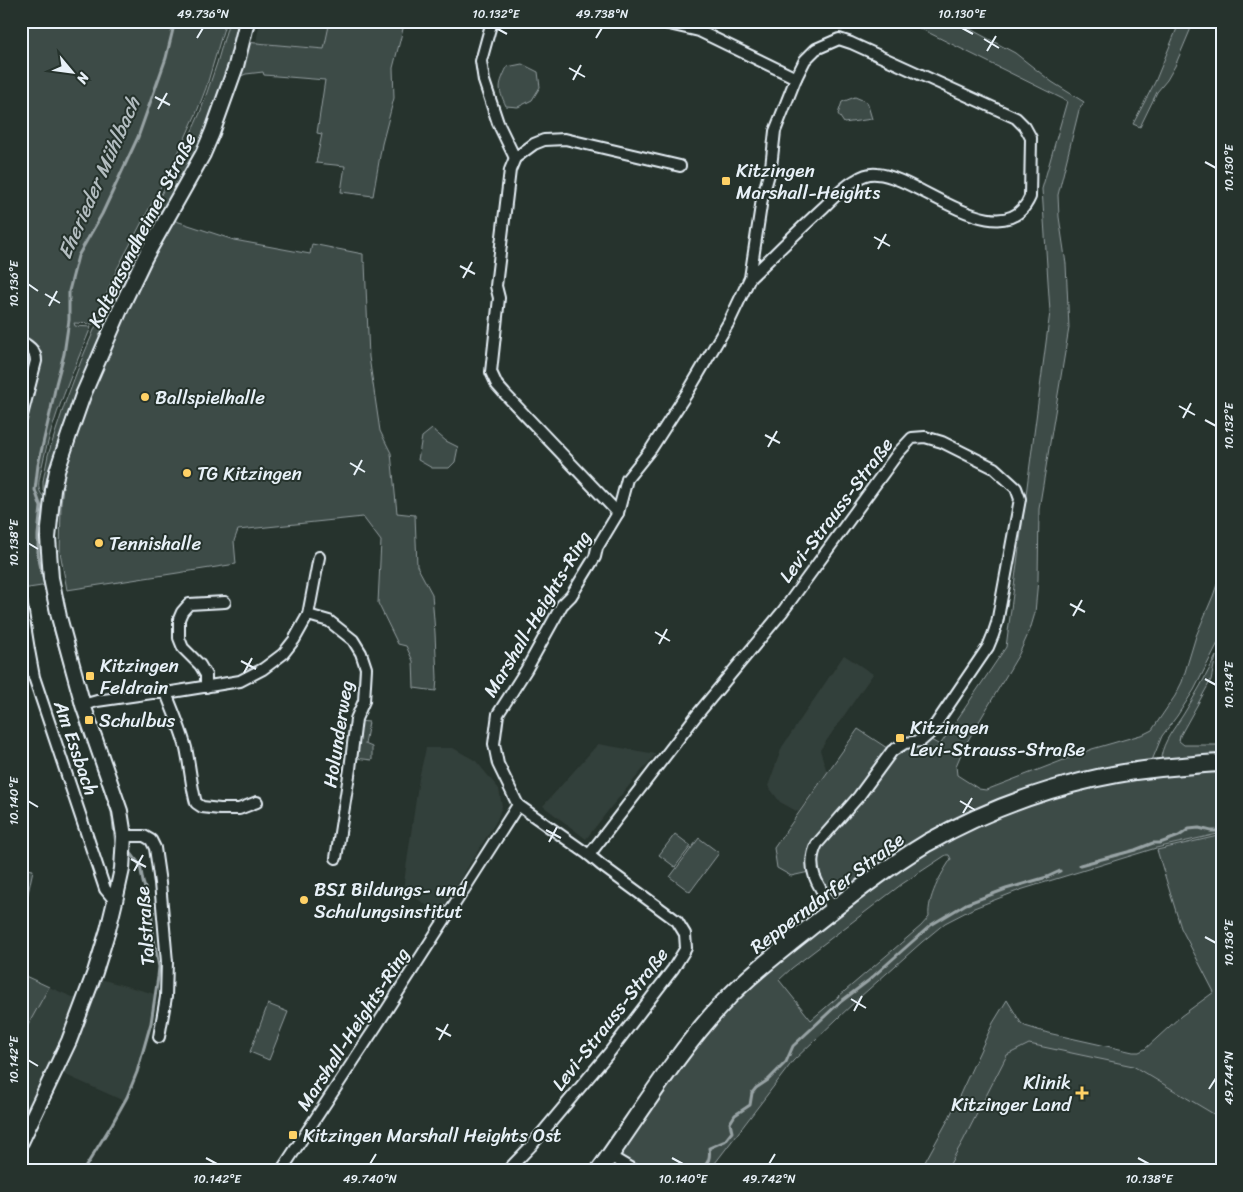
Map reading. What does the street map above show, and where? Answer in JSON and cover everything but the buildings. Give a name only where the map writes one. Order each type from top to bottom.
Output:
[{"type":"main road","name":"Kaltensondheimer Straße","points":[[21,1142],[69,1041],[95,972],[108,930],[122,869],[124,836],[120,811],[84,705],[59,617],[51,578],[48,538],[52,501],[58,471],[83,395],[133,280],[203,154],[212,133],[233,74],[247,21]]},
{"type":"main road","name":"Repperndorfer Straße","points":[[599,1171],[674,1063],[722,1004],[766,964],[873,878],[926,844],[960,826],[1004,806],[1050,790],[1101,777],[1154,768],[1222,763]]},
{"type":"street","points":[[492,21],[481,62],[484,81],[498,123],[515,158]]},
{"type":"street","points":[[656,21],[699,31],[796,78]]},
{"type":"street","name":"Marshall-Heights-Ring","points":[[281,1171],[393,1001],[518,804],[498,764],[494,744],[498,714],[526,670],[562,605],[571,596],[595,557],[597,548],[618,513],[627,479],[651,449],[689,390],[729,322],[750,278],[762,199],[771,167],[775,132],[804,60],[816,49],[839,39],[851,43],[1016,118],[1025,127],[1031,138],[1030,197],[1027,204],[1015,215],[996,219],[984,218],[963,211],[894,177],[870,174],[854,180],[750,278]]},
{"type":"street","points":[[618,513],[505,394],[497,385],[491,372],[499,298],[496,286],[510,170],[515,158],[534,144],[544,140],[566,138],[680,166]]},
{"type":"street","points":[[21,342],[34,352],[36,361],[21,419]]},
{"type":"street","name":"Levi-Strauss-Straße","points":[[589,854],[696,716],[783,611],[898,453],[912,438],[925,437],[942,442],[994,468],[1016,488],[1019,495],[1020,499],[997,623],[988,647],[929,734],[921,741],[905,743],[892,751],[859,796],[817,844],[812,854],[811,866],[821,889],[834,909]]},
{"type":"street","points":[[84,705],[97,701],[152,693],[166,693],[240,681],[264,669],[282,654],[294,640],[308,615],[319,557]]},
{"type":"street","name":"Am Essbach","points":[[21,600],[34,677],[105,890],[115,901]]},
{"type":"street","points":[[206,687],[206,675],[200,665],[183,648],[179,638],[179,619],[189,604],[225,602]]},
{"type":"street","name":"Holunderweg","points":[[308,615],[329,621],[353,640],[361,653],[366,668],[364,701],[356,719],[336,858]]},
{"type":"street","points":[[166,693],[186,748],[196,802],[202,807],[220,809],[239,809],[257,802]]},
{"type":"street","name":"Levi-Strauss-Straße","points":[[507,1171],[531,1146],[609,1053],[673,969],[686,948],[685,934],[677,921],[589,854],[518,804]]},
{"type":"street","name":"Talstraße","points":[[124,836],[144,836],[150,840],[155,848],[160,883],[166,962],[166,997],[159,1037]]},
{"type":"street","points":[[610,1156],[635,1171]]},
{"type":"shaded area","points":[[21,21],[226,21],[206,88],[196,114],[175,160],[117,269],[94,324],[74,323],[75,326],[91,327],[57,413],[46,448],[39,483],[40,492],[48,501],[48,585],[22,589],[21,553],[27,552],[24,507],[21,507],[21,428],[38,362],[21,339]]},
{"type":"shaded area","points":[[229,21],[244,21],[215,119],[157,231],[49,495],[43,490],[43,481],[48,455],[65,403],[110,292],[178,162],[200,113]]},
{"type":"shaded area","points":[[260,21],[330,21],[324,49],[256,43]]},
{"type":"shaded area","points":[[330,21],[405,21],[393,68],[394,98],[382,144],[373,196],[341,192],[345,166],[316,163],[322,134],[317,133],[325,80],[264,75],[263,72],[246,74],[234,79],[245,42],[324,49]]},
{"type":"shaded area","points":[[905,21],[955,21],[1015,53],[1052,82],[1084,102],[1079,110],[1058,195],[1059,217],[1066,264],[1069,328],[1039,509],[1038,579],[1035,613],[1030,630],[1019,654],[964,747],[956,766],[957,775],[979,789],[986,790],[1092,749],[1152,730],[1182,682],[1196,636],[1222,570],[1222,635],[1194,690],[1162,736],[1151,763],[1059,783],[836,895],[820,879],[814,857],[817,851],[899,750],[929,739],[940,745],[1006,647],[1050,312],[1042,189],[1067,101]]},
{"type":"shaded area","points":[[1180,21],[1194,21],[1175,66],[1157,92],[1140,127],[1133,124],[1155,82]]},
{"type":"shaded area","points":[[522,64],[538,72],[540,87],[532,100],[518,107],[506,106],[500,90],[502,78],[507,67]]},
{"type":"shaded area","points":[[855,97],[867,102],[872,119],[844,123],[838,114],[842,102]]},
{"type":"shaded area","points":[[170,219],[234,240],[310,254],[312,244],[363,254],[369,357],[380,431],[391,453],[397,513],[415,515],[417,566],[432,594],[437,678],[436,691],[414,688],[413,661],[406,646],[398,644],[378,603],[381,541],[363,517],[238,530],[234,541],[236,564],[67,590],[60,552],[63,487],[59,485],[101,358]]},
{"type":"shaded area","points":[[432,429],[446,441],[458,447],[455,462],[449,468],[432,468],[418,460],[422,437]]},
{"type":"shaded area","points":[[844,655],[873,674],[820,750],[827,772],[798,812],[780,802],[768,786],[782,747]]},
{"type":"shaded area","points":[[1216,656],[1211,680],[1179,741],[1184,745],[1222,745],[1222,759],[1165,760],[1161,757],[1167,740],[1192,701]]},
{"type":"shaded area","points":[[359,721],[369,722],[365,744],[372,747],[372,760],[355,758]]},
{"type":"shaded area","points":[[858,729],[890,750],[818,838],[809,872],[791,876],[777,868],[774,848]]},
{"type":"shaded area","points":[[598,744],[656,754],[586,839],[543,806]]},
{"type":"shaded area","points":[[426,748],[453,748],[476,761],[499,789],[502,806],[497,820],[439,914],[403,889],[419,778]]},
{"type":"shaded area","points":[[1222,767],[1222,833],[1156,848],[1020,890],[974,908],[945,923],[860,997],[793,1061],[709,1171],[641,1171],[621,1159],[619,1152],[653,1102],[727,1007],[835,913],[929,850],[1000,814],[1094,783]],"holes":[[[946,855],[949,855],[951,859],[932,894],[929,917],[921,926],[811,1020],[779,980],[902,884]]]},
{"type":"shaded area","points":[[675,834],[691,846],[675,867],[659,855]]},
{"type":"shaded area","points":[[1222,835],[1222,1119],[1133,1066],[1029,1044],[1007,1055],[946,1171],[920,1171],[949,1118],[993,1023],[1007,1000],[1021,1023],[1025,1026],[1048,1033],[1139,1052],[1145,1049],[1181,1016],[1214,992],[1181,928],[1157,850]]},
{"type":"shaded area","points":[[699,838],[719,853],[690,892],[670,877]]},
{"type":"shaded area","points":[[21,868],[33,870],[21,926]]},
{"type":"shaded area","points":[[21,974],[49,987],[23,1034],[21,1033]]},
{"type":"shaded area","points":[[100,979],[155,994],[143,1049],[124,1101],[50,1068],[21,1130],[21,1033],[23,1034],[49,987],[89,1004]]},
{"type":"shaded area","points":[[268,1004],[288,1012],[269,1060],[250,1052]]},
{"type":"shaded area","name":"Klinik Kitzinger Land","points":[[1029,1044],[1133,1066],[1222,1119],[1222,1171],[946,1171],[1007,1055]]},
{"type":"waterway","name":"Eherieder Mühlbach","points":[[67,673],[55,631],[38,555],[41,507],[35,490],[38,465],[64,354],[69,320],[69,291],[78,256],[102,214],[138,137],[166,58],[175,21]]},
{"type":"waterway","name":"Eherieder Mühlbach","points":[[97,767],[112,812],[116,844],[118,845]]},
{"type":"waterway","points":[[1080,865],[1135,850],[1153,843],[1160,843],[1179,836],[1189,829],[1199,828],[1216,831],[1222,827]]},
{"type":"waterway","name":"Eherieder Mühlbach","points":[[83,1171],[127,1097],[137,1072],[151,1023],[158,977],[159,967],[153,934],[151,907],[140,865],[130,852]]},
{"type":"waterway","points":[[696,1171],[707,1162],[709,1148],[725,1141],[732,1132],[730,1123],[735,1115],[750,1105],[752,1093],[786,1062],[793,1046],[839,1003],[868,981],[931,925],[966,904],[1060,871]]},
{"type":"place","name":"Kitzingen Marshall-Heights","points":[[726,181]]},
{"type":"place","name":"Ballspielhalle","points":[[145,397]]},
{"type":"place","name":"TG Kitzingen","points":[[187,473]]},
{"type":"place","name":"Tennishalle","points":[[99,543]]},
{"type":"place","name":"Kitzingen Feldrain","points":[[90,676]]},
{"type":"place","name":"Schulbus","points":[[89,720]]},
{"type":"place","name":"Kitzingen Levi-Strauss-Straße","points":[[900,738]]},
{"type":"place","name":"BSI Bildungs- und Schulungsinstitut","points":[[304,900]]},
{"type":"place","name":"Klinik Kitzinger Land","points":[[1082,1093]]},
{"type":"place","name":"Kitzingen Marshall Heights Ost","points":[[293,1135]]}]
